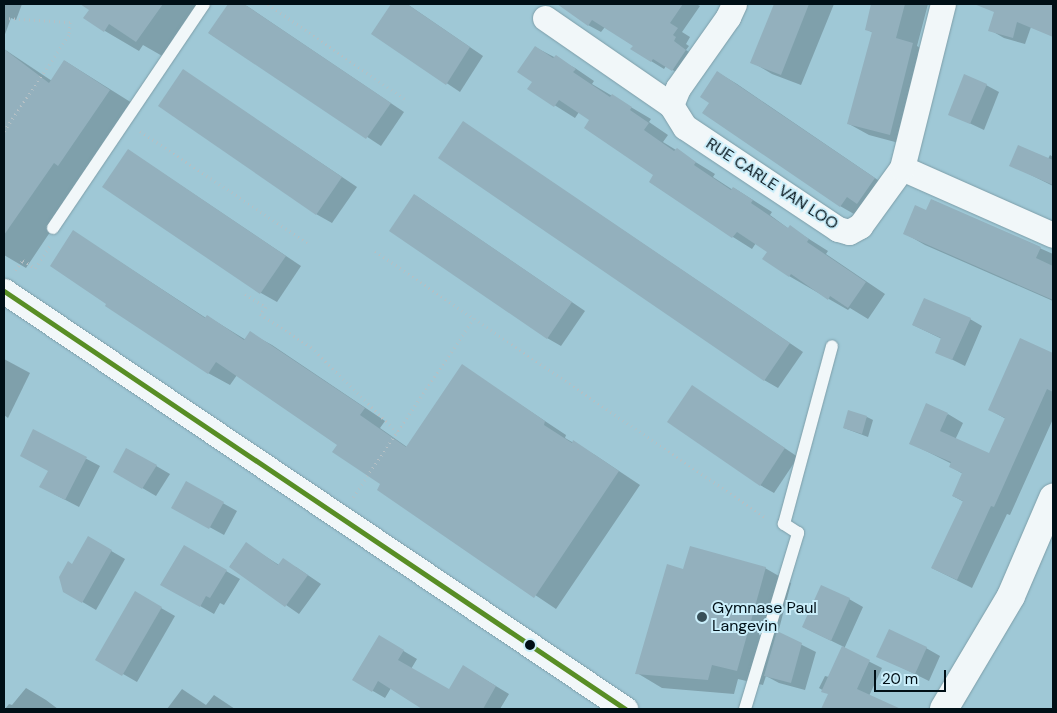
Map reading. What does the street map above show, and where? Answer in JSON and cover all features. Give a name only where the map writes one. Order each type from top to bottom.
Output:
[{"type":"street","points":[[545,18],[671,106],[678,88],[728,17],[734,4]]},
{"type":"street","points":[[943,4],[902,168],[1053,235]]},
{"type":"street","name":"RUE CARLE VAN LOO","points":[[671,106],[685,127],[838,229],[849,232],[860,226],[902,168]]},
{"type":"street","points":[[4,291],[625,709]]},
{"type":"street","points":[[944,709],[1011,596],[1053,498]]},
{"type":"lane","points":[[53,228],[204,4]]},
{"type":"lane","points":[[745,709],[798,533],[784,524],[832,346]]},
{"type":"path","points":[[268,4],[406,100]]},
{"type":"path","points":[[4,18],[70,22],[69,35],[4,132]]},
{"type":"path","points":[[125,122],[307,243]]},
{"type":"path","points":[[375,251],[773,523],[784,524]]},
{"type":"path","points":[[245,294],[266,307],[260,314],[311,346],[397,432]]},
{"type":"path","points":[[331,510],[340,497],[349,503],[474,318]]},
{"type":"building","points":[[80,4],[163,4],[136,42],[109,24],[104,32],[83,18],[89,10]]},
{"type":"building","points":[[228,4],[244,4],[391,103],[366,139],[208,33]]},
{"type":"building","points":[[391,4],[407,4],[470,47],[446,85],[371,34]]},
{"type":"building","points":[[557,4],[683,4],[670,23],[678,28],[673,35],[676,37],[674,41],[686,50],[672,71],[653,59],[651,62],[630,49],[633,46],[592,20],[588,26]]},
{"type":"building","points":[[774,4],[809,4],[781,75],[750,63]]},
{"type":"building","points":[[871,4],[905,4],[896,38],[913,43],[890,135],[847,124],[872,32],[865,30]]},
{"type":"building","points":[[974,4],[1053,4],[1053,37],[1017,22],[1013,38],[988,31],[994,12]]},
{"type":"building","points":[[535,46],[553,58],[556,55],[576,69],[573,72],[610,97],[612,94],[632,107],[630,110],[649,123],[644,130],[674,151],[677,148],[696,162],[694,165],[731,190],[733,187],[753,200],[751,203],[788,228],[790,225],[809,239],[807,242],[866,282],[848,308],[830,296],[828,300],[791,274],[789,277],[762,259],[767,252],[737,232],[732,238],[649,182],[653,175],[584,128],[589,120],[559,100],[554,107],[527,89],[532,82],[517,72]]},
{"type":"building","points":[[4,49],[49,83],[64,60],[110,90],[58,166],[54,163],[4,235]]},
{"type":"building","points":[[183,69],[342,177],[316,215],[158,106]]},
{"type":"building","points":[[717,71],[875,178],[857,204],[847,197],[840,207],[702,113],[709,103],[700,97]]},
{"type":"building","points":[[964,74],[987,84],[970,124],[948,115]]},
{"type":"building","points":[[463,121],[790,343],[764,381],[438,158]]},
{"type":"building","points":[[1018,145],[1053,160],[1053,185],[1009,166]]},
{"type":"building","points":[[128,149],[286,256],[260,294],[102,187]]},
{"type":"building","points":[[414,194],[572,302],[547,339],[389,231]]},
{"type":"building","points":[[931,199],[1041,247],[1036,258],[1053,266],[1053,300],[903,234],[915,205],[926,210]]},
{"type":"building","points":[[73,230],[205,318],[207,315],[244,340],[250,331],[365,408],[360,415],[406,447],[462,364],[545,421],[544,425],[572,443],[573,440],[619,471],[534,598],[377,490],[380,484],[332,452],[337,445],[216,362],[208,374],[105,306],[106,304],[50,266]]},
{"type":"building","points":[[924,298],[971,318],[952,360],[935,353],[941,338],[912,325]]},
{"type":"building","points":[[1020,338],[1053,353],[1053,392],[1047,389],[994,507],[991,506],[957,580],[931,568],[963,501],[952,496],[962,473],[949,467],[951,462],[909,444],[926,403],[948,413],[940,431],[989,453],[1005,418],[988,410]]},
{"type":"building","points":[[692,385],[785,448],[760,486],[667,422]]},
{"type":"building","points":[[848,410],[867,416],[862,434],[843,428]]},
{"type":"building","points":[[33,429],[87,457],[65,500],[39,487],[48,471],[20,456]]},
{"type":"building","points":[[126,448],[157,465],[142,489],[113,472]]},
{"type":"building","points":[[186,481],[224,502],[209,529],[171,508]]},
{"type":"building","points":[[88,536],[112,550],[82,603],[63,592],[59,577],[68,561],[72,564]]},
{"type":"building","points":[[246,542],[278,565],[283,558],[308,575],[285,607],[229,567]]},
{"type":"building","points":[[184,545],[227,570],[210,598],[206,596],[200,607],[160,585]]},
{"type":"building","name":"Gymnase Paul Langevin","points":[[690,546],[766,567],[737,671],[712,665],[708,680],[635,674],[667,564],[683,569]]},
{"type":"building","points":[[821,585],[850,598],[831,641],[802,627]]},
{"type":"building","points":[[135,591],[162,607],[122,676],[95,660]]},
{"type":"building","points":[[889,629],[927,647],[915,674],[876,657]]},
{"type":"building","points":[[777,631],[802,643],[791,683],[764,676]]},
{"type":"building","points":[[379,635],[404,650],[398,660],[449,689],[463,665],[496,686],[483,709],[422,709],[378,681],[372,692],[352,680]]},
{"type":"building","points":[[842,646],[870,660],[857,689],[901,709],[821,709],[828,694],[821,692]]},
{"type":"transit line","points":[[4,291],[625,709]]},
{"type":"place","name":"Gymnase Paul Langevin","points":[[702,617]]}]
